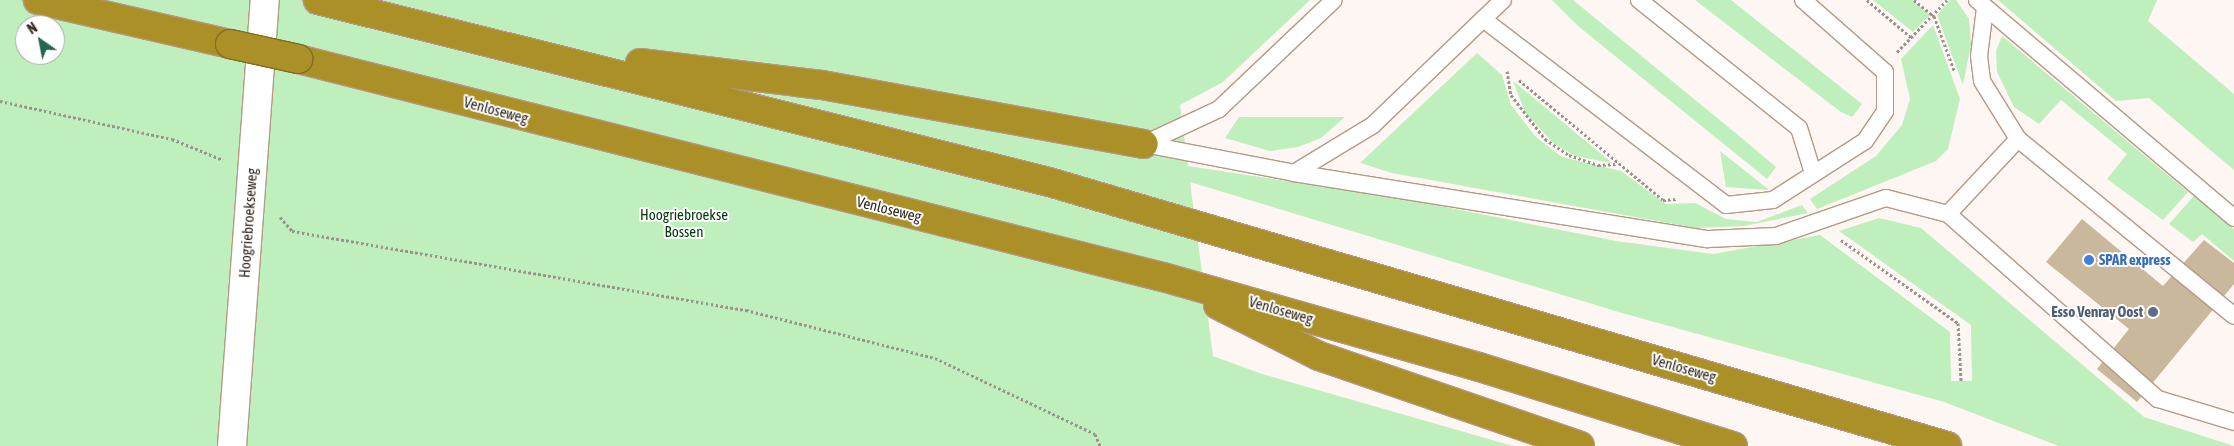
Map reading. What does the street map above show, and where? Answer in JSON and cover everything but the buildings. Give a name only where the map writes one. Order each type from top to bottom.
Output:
[{"type":"highway","name":"Venloseweg","points":[[38,0],[298,59],[1163,277],[1479,367],[1733,446]]},
{"type":"highway","name":"Venloseweg","points":[[318,0],[531,50],[1049,182],[1947,446]]},
{"type":"highway","points":[[531,50],[822,85],[1144,144]]},
{"type":"highway","points":[[1163,277],[1319,356],[1580,446]]},
{"type":"street","name":"Hoogriebroekseweg","points":[[232,446],[265,0]]},
{"type":"lane","points":[[1144,144],[1219,109],[1334,0]]},
{"type":"lane","points":[[1294,173],[1373,124],[1503,0]]},
{"type":"lane","points":[[1639,0],[1799,128],[1813,173]]},
{"type":"lane","points":[[1483,19],[1726,205],[1773,200],[1864,141],[1885,111],[1885,72],[1803,0]]},
{"type":"lane","points":[[1981,4],[1979,56],[1982,81],[2018,139],[2234,316]]},
{"type":"lane","points":[[1981,4],[2234,218]]},
{"type":"lane","points":[[1948,214],[2018,139]]},
{"type":"lane","points":[[1144,144],[1294,173],[1708,239],[1776,236],[1886,198],[1948,214],[2158,399],[2234,422]]},
{"type":"path","points":[[1868,0],[1913,39]]},
{"type":"path","points":[[1914,0],[1934,16],[1963,95],[1989,93]]},
{"type":"path","points":[[1897,62],[1894,54],[1913,39],[1947,0]]},
{"type":"path","points":[[1500,65],[1617,164],[1663,200],[1688,199]]},
{"type":"path","points":[[1507,71],[1511,96],[1545,140],[1568,155],[1598,165],[1617,164]]},
{"type":"path","points":[[0,101],[172,139],[224,160],[251,185],[292,230],[746,310],[935,358],[1095,434],[1100,446]]},
{"type":"path","points":[[1817,222],[1958,323],[1962,381]]},
{"type":"green space","name":"Hoogriebroekse Bossen","points":[[0,0],[1310,0],[1223,82],[1180,105],[1188,166],[1410,200],[1616,241],[1713,254],[1820,235],[1950,332],[1951,381],[1972,381],[1971,325],[1839,231],[1879,218],[1921,228],[2144,417],[2234,446],[2059,446],[1944,402],[1622,313],[1190,182],[1213,356],[1262,374],[1513,446],[0,446]]},
{"type":"green space","points":[[1552,0],[1573,0],[1738,135],[1776,167],[1767,179],[1578,26]]},
{"type":"green space","points":[[1695,0],[1731,0],[1862,104],[1852,117],[1841,112]]},
{"type":"green space","points":[[1873,0],[1912,0],[1930,15],[1913,32]]},
{"type":"green space","points":[[1950,0],[1956,0],[1969,19],[1971,44],[1963,85],[1937,15]]},
{"type":"green space","points":[[1998,0],[2157,0],[2148,21],[2234,94],[2234,170],[2149,98],[2116,101]]},
{"type":"green space","points":[[1933,25],[1960,99],[1948,149],[1936,161],[1817,209],[1810,199],[1876,156],[1902,125],[1910,99],[1901,59]]},
{"type":"green space","points":[[2002,36],[2188,192],[2163,220],[2107,179],[2127,154],[2061,100],[2039,124],[2014,107],[1997,72],[1996,51]]},
{"type":"green space","points":[[1477,53],[1502,75],[1511,105],[1536,137],[1562,157],[1621,171],[1666,204],[1695,203],[1726,219],[1757,222],[1802,205],[1808,213],[1744,226],[1696,228],[1392,173],[1360,163]]},
{"type":"green space","points":[[1513,81],[1612,163],[1575,156],[1553,143],[1525,112]]},
{"type":"green space","points":[[1239,117],[1345,117],[1321,138],[1298,147],[1270,151],[1225,138]]},
{"type":"green space","points":[[1720,151],[1768,189],[1768,190],[1726,187]]},
{"type":"green space","points":[[2194,196],[2234,229],[2234,261],[2202,234],[2193,242],[2169,224]]},
{"type":"place","name":"SPAR express","points":[[2089,260]]},
{"type":"place","name":"Esso Venray Oost","points":[[2153,312]]}]
